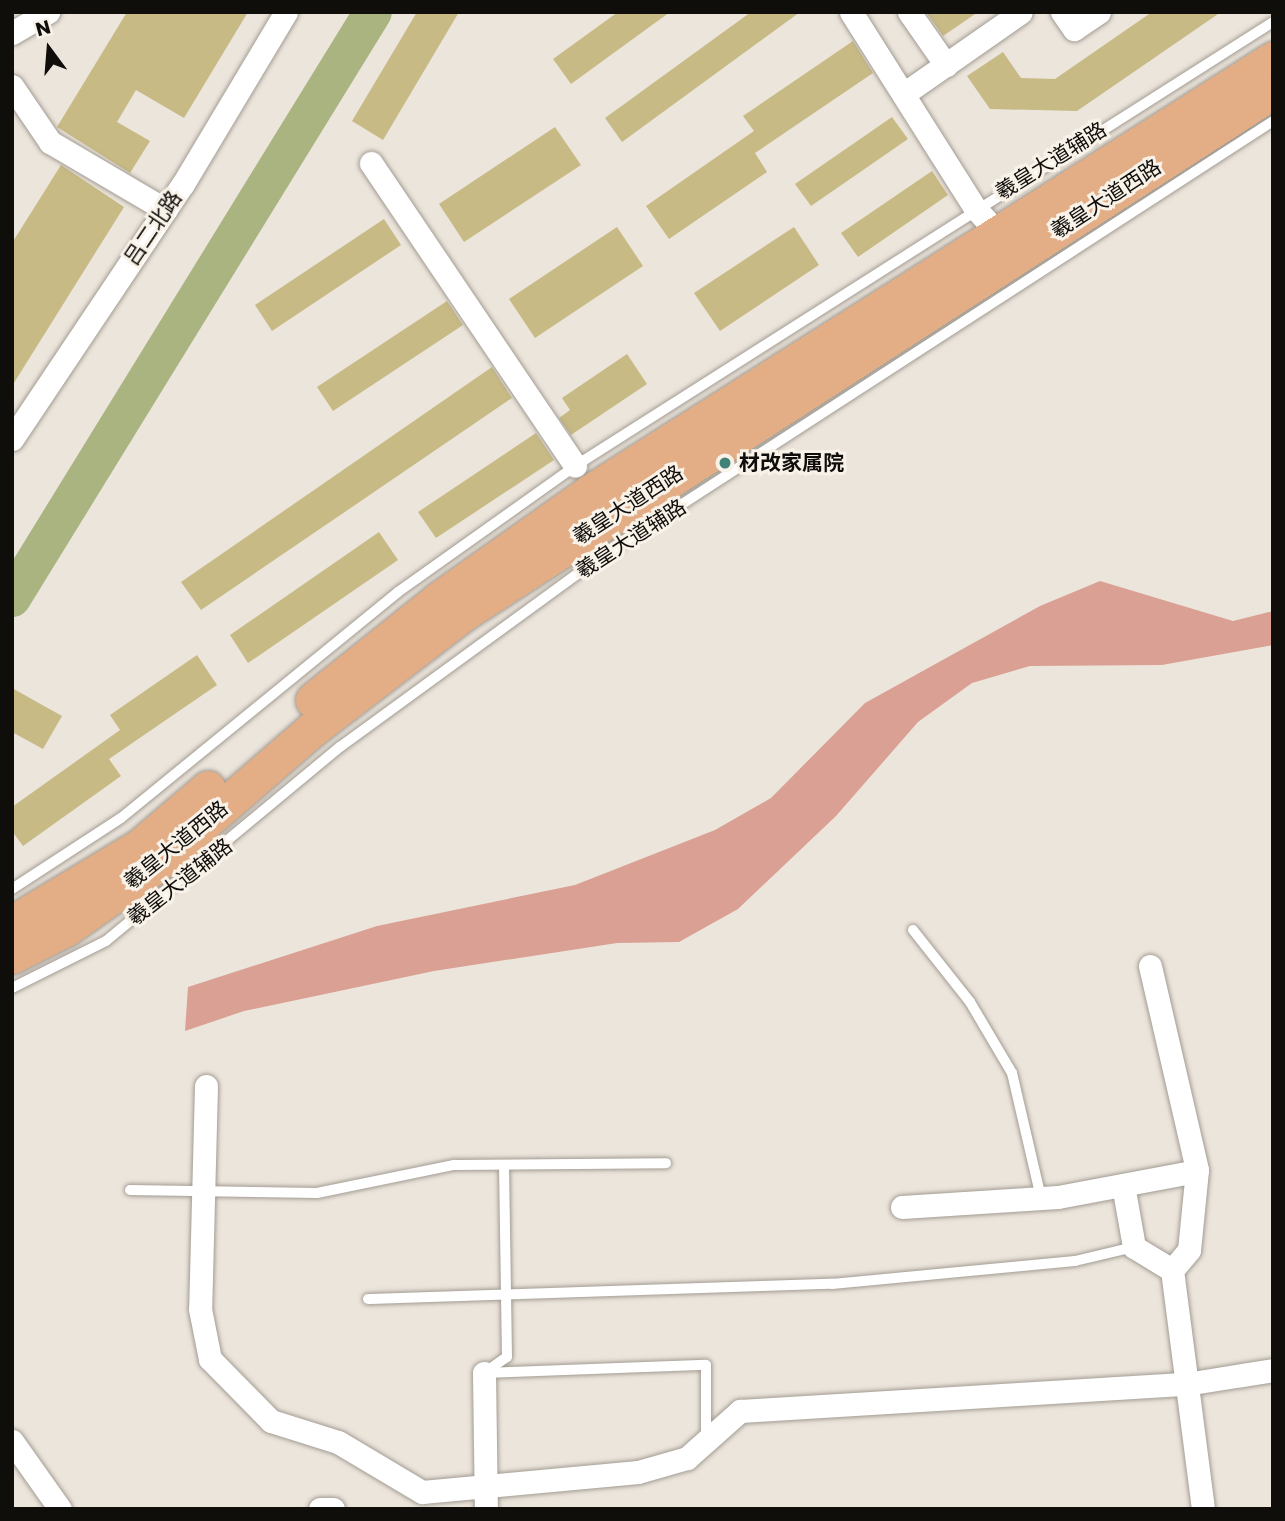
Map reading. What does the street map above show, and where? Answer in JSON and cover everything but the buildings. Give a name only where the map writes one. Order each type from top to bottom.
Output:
[{"type":"main road","name":"羲皇大道西路","points":[[12,956],[67,928],[151,869],[314,728],[464,613],[1008,245],[1273,59]]},
{"type":"main road","name":"羲皇大道西路","points":[[12,923],[140,846],[439,599],[579,500],[1273,91]]},
{"type":"street","points":[[12,33],[48,12]]},
{"type":"street","name":"吕二北路","points":[[12,439],[166,210],[286,12]]},
{"type":"street","points":[[851,12],[905,93],[975,208],[1008,245]]},
{"type":"street","points":[[909,12],[946,65]]},
{"type":"street","points":[[905,93],[1021,12]]},
{"type":"street","points":[[1062,12],[1074,29],[1099,12]]},
{"type":"street","points":[[12,86],[50,142],[166,210]]},
{"type":"street","points":[[371,163],[575,466]]},
{"type":"street","points":[[1150,966],[1197,1171],[1189,1250],[1172,1269],[1203,1509]]},
{"type":"street","points":[[206,1086],[200,1309],[210,1359],[271,1421],[338,1442],[422,1492],[638,1472],[687,1458],[740,1411],[1186,1384],[1273,1370]]},
{"type":"street","points":[[902,1207],[1041,1198],[1197,1171]]},
{"type":"street","points":[[1123,1185],[1134,1247],[1172,1269]]},
{"type":"street","points":[[484,1373],[488,1485],[486,1509]]},
{"type":"street","points":[[12,1441],[60,1509]]},
{"type":"street","points":[[320,1509],[333,1509]]},
{"type":"lane","name":"羲皇大道辅路","points":[[12,889],[121,818],[398,592],[575,466],[975,208],[1273,22]]},
{"type":"lane","name":"羲皇大道辅路","points":[[12,988],[106,941],[340,747],[602,556],[1273,121]]},
{"type":"lane","points":[[914,930],[970,1002],[1012,1073],[1041,1198]]},
{"type":"lane","points":[[130,1190],[203,1194],[317,1193],[454,1166],[666,1163]]},
{"type":"lane","points":[[484,1373],[507,1357],[509,1290],[504,1165]]},
{"type":"lane","points":[[368,1299],[509,1290],[832,1284],[1076,1261],[1134,1247]]},
{"type":"lane","points":[[484,1373],[706,1365],[706,1441]]},
{"type":"shaded area","points":[[1100,581],[1233,621],[1273,611],[1273,645],[1162,665],[1030,666],[972,683],[918,722],[836,816],[738,909],[679,942],[617,943],[434,971],[244,1011],[185,1031],[188,987],[377,926],[575,885],[715,830],[771,798],[865,703],[1040,606]]},
{"type":"waterway","points":[[12,598],[373,12]]},
{"type":"place","name":"材改家属院","points":[[725,463]]}]
